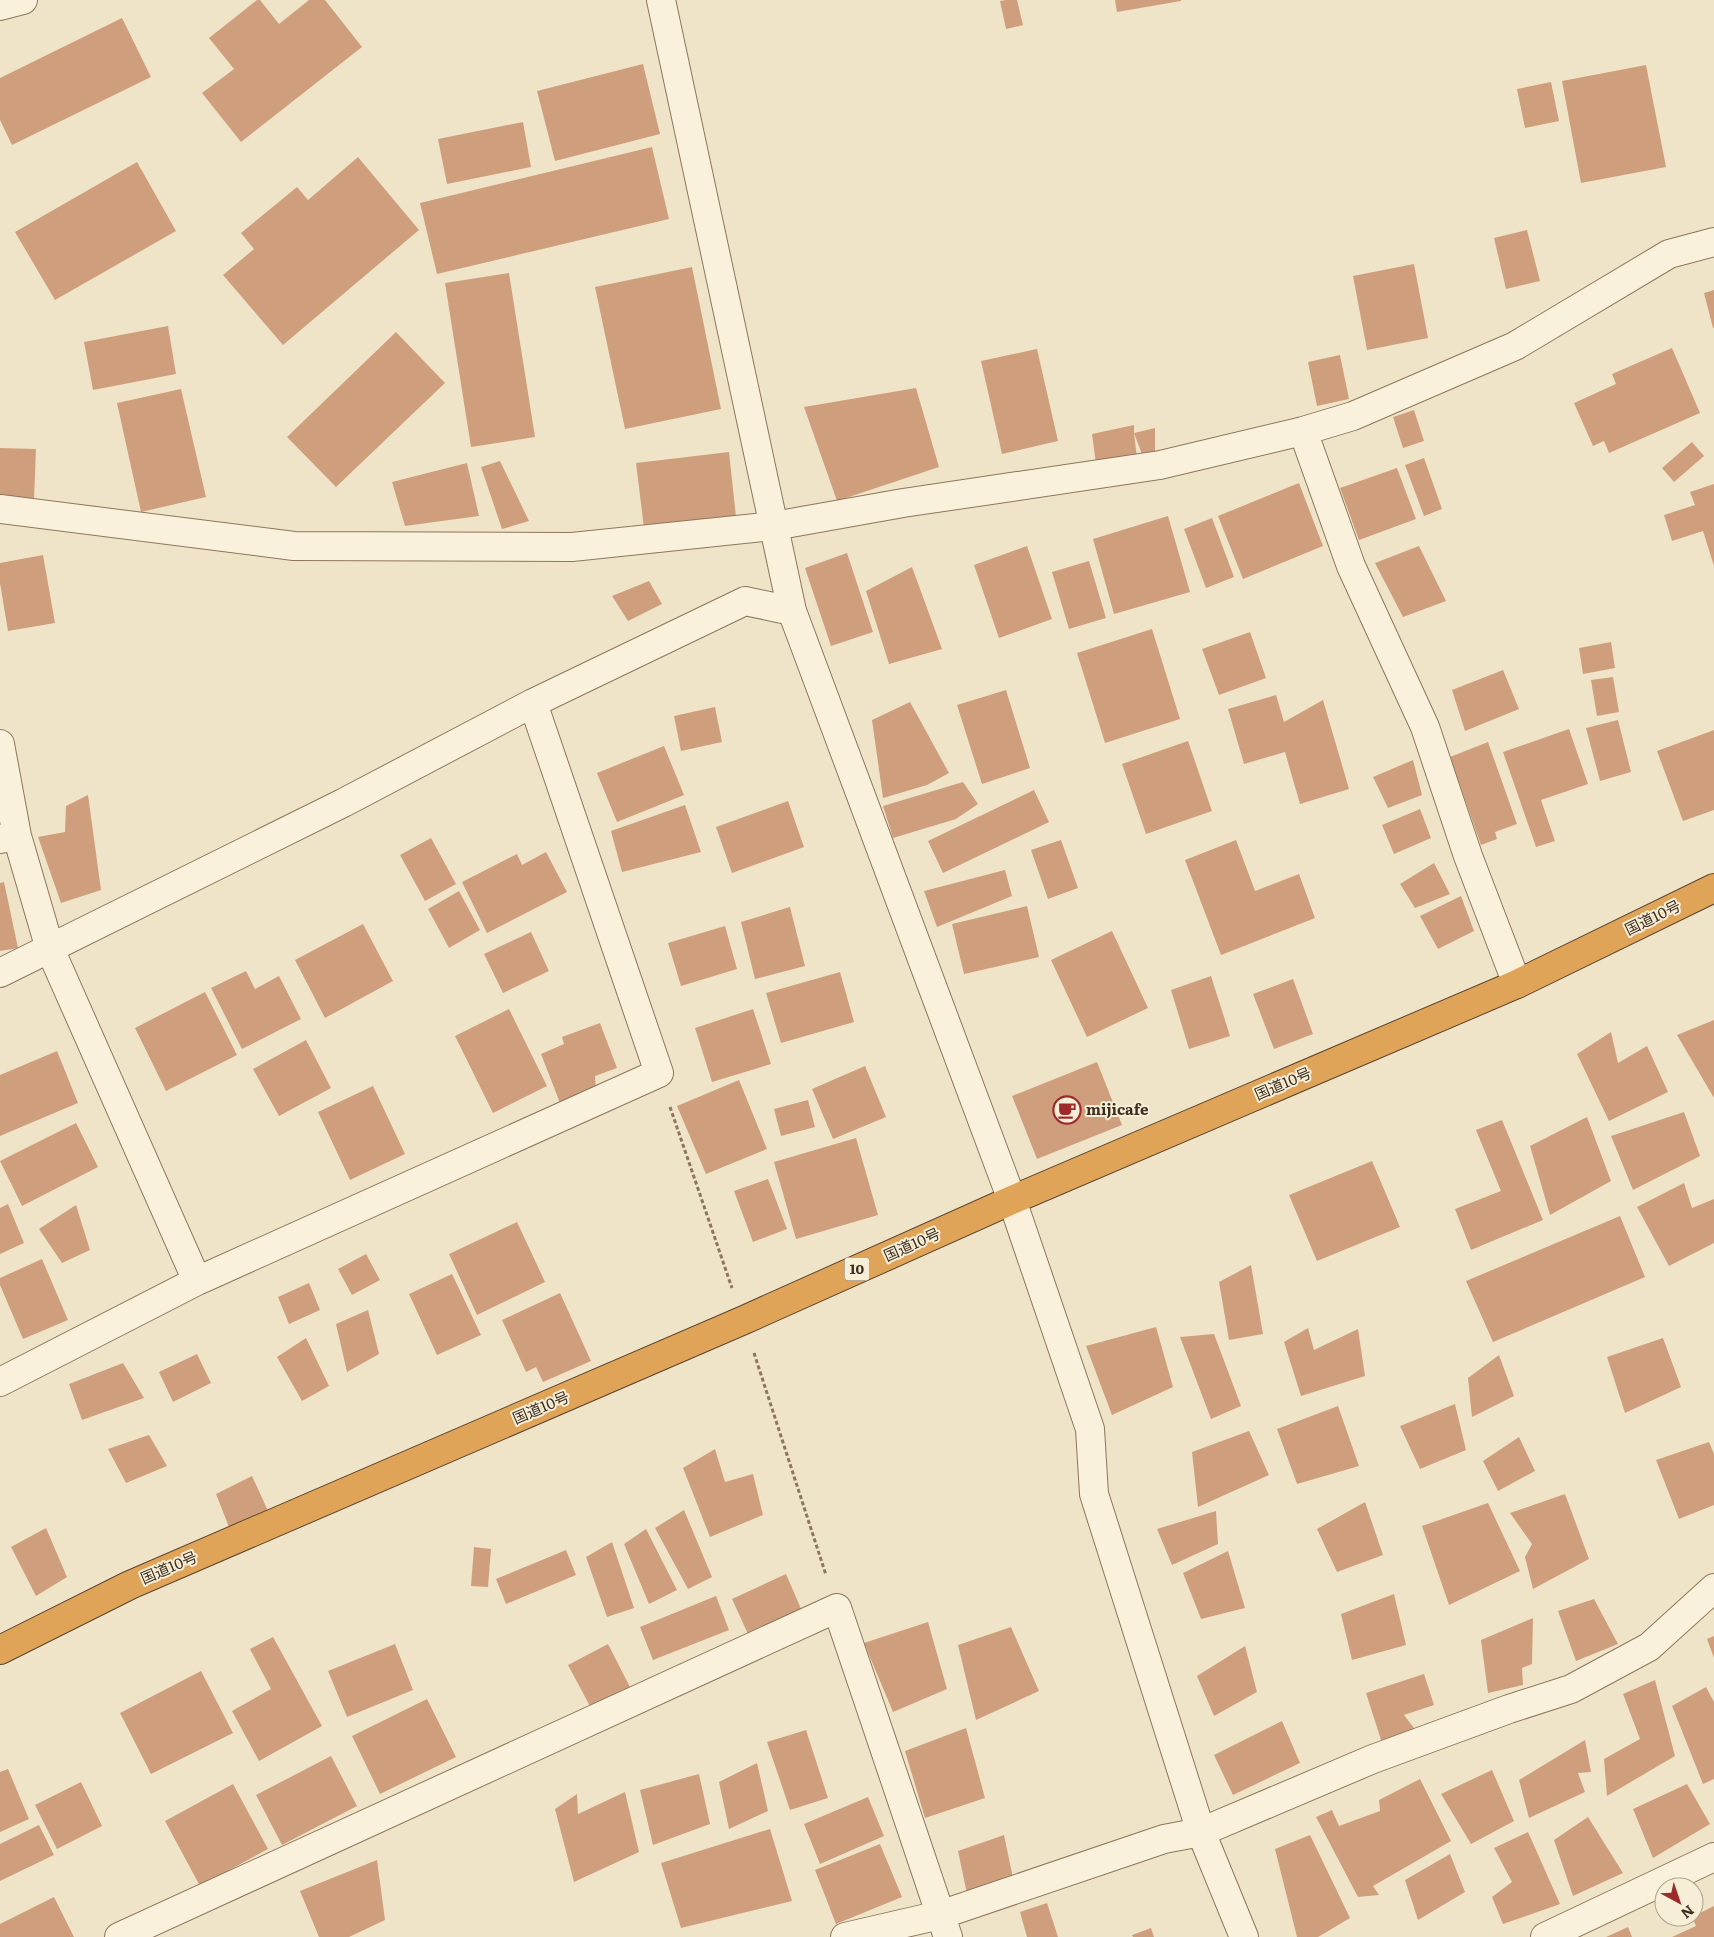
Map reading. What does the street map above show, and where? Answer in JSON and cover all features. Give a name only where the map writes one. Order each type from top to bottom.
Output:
[{"type":"highway","name":"国道10号","points":[[0,1650],[130,1585],[744,1320],[1012,1200],[1517,984],[1714,888]]},
{"type":"street","points":[[0,6],[23,0]]},
{"type":"street","points":[[660,0],[792,611],[1012,1200],[1090,1429],[1094,1494],[1201,1832],[1244,1937]]},
{"type":"street","points":[[0,509],[294,546],[572,547],[774,526],[903,503],[1160,466],[1303,431],[1354,416],[1515,346],[1669,254],[1714,242]]},
{"type":"street","points":[[1303,431],[1351,566],[1425,727],[1468,856],[1517,984]]},
{"type":"street","points":[[0,973],[343,803],[533,703],[745,601],[792,611]]},
{"type":"street","points":[[0,1382],[197,1280],[659,1073],[533,703]]},
{"type":"street","points":[[0,744],[9,838],[50,949],[197,1280]]},
{"type":"street","points":[[845,1937],[944,1926],[1164,1839],[1201,1832],[1374,1759],[1509,1709],[1571,1690],[1649,1647],[1714,1588]]},
{"type":"street","points":[[119,1937],[837,1608],[944,1926]]},
{"type":"street","points":[[1545,1937],[1714,1856]]},
{"type":"path","points":[[659,1073],[744,1320],[837,1608]]},
{"type":"building","points":[[257,0],[260,0],[279,24],[309,0],[325,0],[362,47],[241,142],[202,93],[234,69],[209,38]]},
{"type":"building","points":[[1017,0],[1023,25],[1006,29],[1000,1]]},
{"type":"building","points":[[1115,0],[1181,0],[1181,1],[1117,12]]},
{"type":"building","points":[[122,18],[151,77],[12,145],[0,120],[0,78]]},
{"type":"building","points":[[643,64],[660,134],[555,161],[537,91]]},
{"type":"building","points":[[1646,65],[1666,167],[1581,183],[1562,81]]},
{"type":"building","points":[[1551,82],[1559,121],[1525,128],[1517,89]]},
{"type":"building","points":[[523,122],[531,167],[447,184],[438,139]]},
{"type":"building","points":[[652,147],[669,219],[437,274],[420,203]]},
{"type":"building","points":[[358,157],[419,230],[283,345],[223,275],[254,249],[241,233],[297,187],[308,200]]},
{"type":"building","points":[[137,162],[176,231],[55,300],[15,232]]},
{"type":"building","points":[[1527,230],[1540,281],[1506,289],[1494,238]]},
{"type":"building","points":[[1414,264],[1428,338],[1367,350],[1353,276]]},
{"type":"building","points":[[692,267],[721,409],[625,429],[595,287]]},
{"type":"building","points":[[509,273],[535,437],[471,447],[445,283]]},
{"type":"building","points":[[1714,290],[1714,328],[1713,328],[1704,293]]},
{"type":"building","points":[[168,326],[176,374],[93,390],[84,342]]},
{"type":"building","points":[[396,332],[445,383],[336,487],[287,437]]},
{"type":"building","points":[[1672,348],[1700,413],[1609,453],[1604,441],[1593,446],[1574,403],[1616,384],[1612,374]]},
{"type":"building","points":[[1037,349],[1058,441],[1002,454],[981,361]]},
{"type":"building","points":[[1340,355],[1349,399],[1317,406],[1308,362]]},
{"type":"building","points":[[916,388],[939,467],[837,501],[804,407]]},
{"type":"building","points":[[181,389],[206,497],[141,512],[117,403]]},
{"type":"building","points":[[1414,410],[1424,441],[1403,448],[1393,417]]},
{"type":"building","points":[[1134,425],[1137,458],[1096,464],[1092,434]]},
{"type":"building","points":[[1155,428],[1155,455],[1143,457],[1134,433]]},
{"type":"building","points":[[1692,442],[1704,456],[1674,482],[1662,468]]},
{"type":"building","points":[[0,448],[36,449],[34,500],[0,498]]},
{"type":"building","points":[[729,452],[736,517],[644,528],[636,463]]},
{"type":"building","points":[[1424,458],[1442,509],[1424,516],[1405,465]]},
{"type":"building","points":[[500,461],[529,521],[502,529],[481,467]]},
{"type":"building","points":[[467,463],[479,516],[405,526],[392,482]]},
{"type":"building","points":[[1397,468],[1416,519],[1359,540],[1340,488]]},
{"type":"building","points":[[1299,483],[1323,546],[1243,579],[1218,516]]},
{"type":"building","points":[[1714,484],[1714,566],[1703,531],[1672,541],[1664,515],[1695,505],[1690,492]]},
{"type":"building","points":[[1168,516],[1190,592],[1114,614],[1093,539]]},
{"type":"building","points":[[1212,518],[1234,577],[1206,588],[1184,529]]},
{"type":"building","points":[[1027,546],[1052,619],[999,638],[974,565]]},
{"type":"building","points":[[1419,546],[1446,601],[1403,617],[1375,563]]},
{"type":"building","points":[[847,553],[873,632],[831,646],[805,568]]},
{"type":"building","points":[[43,555],[55,623],[8,631],[0,583],[0,563]]},
{"type":"building","points":[[1089,561],[1106,618],[1069,629],[1052,572]]},
{"type":"building","points":[[912,567],[942,649],[889,664],[866,591]]},
{"type":"building","points":[[649,581],[662,604],[628,621],[612,596]]},
{"type":"building","points":[[1152,629],[1180,719],[1105,743],[1077,653]]},
{"type":"building","points":[[1250,632],[1266,678],[1219,695],[1202,649]]},
{"type":"building","points":[[1611,642],[1615,668],[1583,674],[1579,648]]},
{"type":"building","points":[[1503,670],[1519,709],[1465,731],[1452,690]]},
{"type":"building","points":[[1613,677],[1619,712],[1597,716],[1591,680]]},
{"type":"building","points":[[1006,690],[1030,768],[982,784],[957,705]]},
{"type":"building","points":[[1276,695],[1284,722],[1323,700],[1349,789],[1300,804],[1285,752],[1244,764],[1228,709]]},
{"type":"building","points":[[910,702],[949,773],[927,785],[883,798],[872,720]]},
{"type":"building","points":[[715,707],[722,742],[681,751],[674,716]]},
{"type":"building","points":[[1618,720],[1631,772],[1600,781],[1586,728]]},
{"type":"building","points":[[1569,729],[1588,784],[1541,800],[1555,841],[1536,847],[1503,752]]},
{"type":"building","points":[[1714,730],[1714,810],[1683,821],[1657,751]]},
{"type":"building","points":[[1188,741],[1212,811],[1146,834],[1122,764]]},
{"type":"building","points":[[1488,742],[1517,824],[1495,832],[1497,839],[1481,845],[1450,757]]},
{"type":"building","points":[[664,746],[684,795],[617,822],[597,773]]},
{"type":"building","points":[[1413,760],[1422,795],[1388,808],[1373,777]]},
{"type":"building","points":[[963,782],[978,804],[956,819],[893,838],[883,806]]},
{"type":"building","points":[[1034,790],[1049,822],[943,873],[928,841]]},
{"type":"building","points":[[88,795],[101,890],[61,903],[38,837],[65,832],[66,806]]},
{"type":"building","points":[[788,801],[804,847],[732,873],[716,827]]},
{"type":"building","points":[[685,805],[701,852],[622,872],[611,831]]},
{"type":"building","points":[[1420,809],[1431,838],[1394,854],[1382,825]]},
{"type":"building","points":[[431,838],[456,884],[425,901],[400,855]]},
{"type":"building","points":[[1061,840],[1078,888],[1048,899],[1031,850]]},
{"type":"building","points":[[1236,840],[1255,891],[1299,874],[1315,918],[1221,955],[1185,860]]},
{"type":"building","points":[[546,852],[567,892],[487,933],[462,882],[517,854],[522,865]]},
{"type":"building","points":[[1434,863],[1450,894],[1415,908],[1400,884]]},
{"type":"building","points":[[1005,870],[1012,896],[937,927],[924,891]]},
{"type":"building","points":[[4,882],[18,948],[0,951],[0,883]]},
{"type":"building","points":[[459,891],[480,930],[449,948],[428,909]]},
{"type":"building","points":[[1461,896],[1474,931],[1438,949],[1420,916]]},
{"type":"building","points":[[1027,906],[1039,957],[964,974],[952,924]]},
{"type":"building","points":[[790,907],[805,966],[755,979],[741,922]]},
{"type":"building","points":[[363,924],[393,981],[325,1018],[295,960]]},
{"type":"building","points":[[725,926],[737,969],[681,986],[668,943]]},
{"type":"building","points":[[1112,931],[1148,1008],[1087,1037],[1051,960]]},
{"type":"building","points":[[531,932],[549,971],[503,993],[484,954]]},
{"type":"building","points":[[246,971],[255,989],[279,976],[301,1019],[242,1049],[211,988]]},
{"type":"building","points":[[840,972],[854,1022],[781,1043],[766,993]]},
{"type":"building","points":[[1211,976],[1230,1036],[1189,1049],[1171,990]]},
{"type":"building","points":[[1293,979],[1313,1034],[1274,1049],[1253,994]]},
{"type":"building","points":[[205,992],[237,1055],[166,1091],[135,1028]]},
{"type":"building","points":[[509,1009],[547,1086],[493,1113],[455,1036]]},
{"type":"building","points":[[753,1009],[771,1064],[712,1082],[695,1028]]},
{"type":"building","points":[[1714,1020],[1714,1098],[1677,1035]]},
{"type":"building","points":[[600,1023],[617,1068],[595,1076],[596,1090],[560,1103],[541,1054],[564,1044],[562,1037]]},
{"type":"building","points":[[1611,1032],[1618,1063],[1647,1046],[1668,1092],[1609,1121],[1577,1054]]},
{"type":"building","points":[[306,1040],[331,1088],[279,1116],[253,1069]]},
{"type":"building","points":[[57,1051],[78,1103],[0,1136],[0,1075]]},
{"type":"building","name":"mijicafe","points":[[1097,1062],[1122,1125],[1037,1159],[1012,1096]]},
{"type":"building","points":[[865,1066],[886,1117],[833,1139],[812,1089]]},
{"type":"building","points":[[739,1080],[767,1149],[706,1174],[677,1106]]},
{"type":"building","points":[[373,1086],[405,1154],[350,1180],[318,1112]]},
{"type":"building","points":[[808,1100],[815,1127],[781,1136],[774,1109]]},
{"type":"building","points":[[1684,1112],[1700,1156],[1633,1190],[1611,1136]]},
{"type":"building","points":[[1587,1117],[1611,1181],[1550,1215],[1530,1146]]},
{"type":"building","points":[[1502,1120],[1543,1220],[1471,1250],[1455,1209],[1501,1191],[1476,1130]]},
{"type":"building","points":[[76,1123],[98,1167],[22,1206],[0,1161]]},
{"type":"building","points":[[856,1138],[878,1215],[796,1239],[774,1162]]},
{"type":"building","points":[[1372,1161],[1400,1227],[1317,1261],[1289,1195]]},
{"type":"building","points":[[768,1179],[787,1229],[753,1242],[734,1191]]},
{"type":"building","points":[[1684,1183],[1692,1208],[1714,1199],[1714,1243],[1669,1266],[1637,1207]]},
{"type":"building","points":[[8,1204],[24,1243],[0,1254],[0,1208]]},
{"type":"building","points":[[76,1205],[90,1250],[62,1263],[39,1229]]},
{"type":"building","points":[[1620,1216],[1645,1277],[1493,1342],[1466,1281]]},
{"type":"building","points":[[517,1222],[545,1282],[477,1315],[449,1254]]},
{"type":"building","points":[[366,1254],[380,1280],[352,1295],[338,1269]]},
{"type":"building","points":[[42,1259],[68,1320],[23,1339],[0,1285],[0,1278]]},
{"type":"building","points":[[1251,1265],[1263,1334],[1229,1340],[1219,1282]]},
{"type":"building","points":[[452,1274],[481,1335],[437,1355],[409,1294]]},
{"type":"building","points":[[309,1283],[320,1310],[289,1324],[278,1297]]},
{"type":"building","points":[[560,1293],[591,1361],[543,1382],[536,1367],[526,1372],[502,1320]]},
{"type":"building","points":[[368,1310],[379,1354],[347,1372],[336,1324]]},
{"type":"building","points":[[1156,1327],[1173,1387],[1112,1415],[1086,1346]]},
{"type":"building","points":[[1308,1328],[1314,1350],[1358,1329],[1365,1376],[1301,1396],[1284,1342]]},
{"type":"building","points":[[1214,1334],[1241,1406],[1211,1419],[1180,1337]]},
{"type":"building","points":[[306,1338],[329,1386],[302,1401],[277,1357]]},
{"type":"building","points":[[1663,1338],[1681,1387],[1625,1413],[1607,1357]]},
{"type":"building","points":[[197,1354],[211,1383],[173,1402],[159,1372]]},
{"type":"building","points":[[1499,1355],[1514,1396],[1472,1417],[1468,1378]]},
{"type":"building","points":[[123,1363],[144,1398],[82,1420],[69,1384]]},
{"type":"building","points":[[1455,1404],[1466,1450],[1420,1469],[1400,1426]]},
{"type":"building","points":[[1338,1406],[1359,1466],[1297,1484],[1277,1429]]},
{"type":"building","points":[[1249,1431],[1269,1475],[1198,1507],[1192,1452]]},
{"type":"building","points":[[149,1435],[167,1466],[126,1483],[108,1449]]},
{"type":"building","points":[[1519,1437],[1535,1471],[1498,1491],[1483,1461]]},
{"type":"building","points":[[1709,1442],[1714,1454],[1714,1505],[1679,1519],[1656,1460]]},
{"type":"building","points":[[715,1449],[725,1482],[753,1474],[763,1515],[710,1537],[683,1468]]},
{"type":"building","points":[[252,1476],[269,1513],[229,1527],[216,1494]]},
{"type":"building","points":[[1565,1494],[1589,1559],[1533,1589],[1525,1557],[1532,1544],[1510,1513]]},
{"type":"building","points":[[1365,1502],[1383,1555],[1337,1572],[1317,1529]]},
{"type":"building","points":[[1488,1503],[1520,1571],[1449,1605],[1422,1526]]},
{"type":"building","points":[[684,1510],[712,1577],[688,1589],[655,1528]]},
{"type":"building","points":[[1216,1511],[1218,1544],[1172,1565],[1157,1529]]},
{"type":"building","points":[[46,1528],[67,1577],[36,1596],[11,1547]]},
{"type":"building","points":[[646,1529],[677,1590],[649,1604],[624,1544]]},
{"type":"building","points":[[612,1542],[634,1608],[607,1617],[586,1557]]},
{"type":"building","points":[[474,1547],[491,1549],[488,1587],[471,1586]]},
{"type":"building","points":[[566,1550],[576,1575],[506,1604],[496,1579]]},
{"type":"building","points":[[1228,1551],[1245,1608],[1201,1619],[1183,1573]]},
{"type":"building","points":[[786,1574],[802,1611],[748,1634],[732,1599]]},
{"type":"building","points":[[1394,1594],[1406,1645],[1352,1660],[1341,1614]]},
{"type":"building","points":[[716,1596],[729,1630],[653,1660],[640,1627]]},
{"type":"building","points":[[1594,1599],[1618,1644],[1576,1661],[1558,1611]]},
{"type":"building","points":[[1533,1618],[1532,1664],[1522,1668],[1523,1685],[1488,1693],[1481,1640]]},
{"type":"building","points":[[928,1622],[947,1689],[893,1712],[864,1643]]},
{"type":"building","points":[[1011,1627],[1039,1691],[976,1720],[958,1645]]},
{"type":"building","points":[[1714,1636],[1714,1658],[1707,1639]]},
{"type":"building","points":[[273,1637],[322,1726],[259,1761],[232,1711],[271,1689],[250,1649]]},
{"type":"building","points":[[395,1644],[413,1690],[347,1717],[328,1671]]},
{"type":"building","points":[[608,1644],[632,1691],[591,1708],[568,1665]]},
{"type":"building","points":[[1245,1646],[1257,1692],[1214,1716],[1197,1676]]},
{"type":"building","points":[[201,1671],[233,1733],[151,1774],[120,1713]]},
{"type":"building","points":[[1424,1674],[1434,1705],[1404,1715],[1417,1732],[1382,1743],[1366,1693]]},
{"type":"building","points":[[1655,1680],[1675,1756],[1607,1796],[1604,1759],[1640,1739],[1623,1694]]},
{"type":"building","points":[[1706,1687],[1714,1702],[1714,1779],[1703,1784],[1672,1706]]},
{"type":"building","points":[[427,1699],[456,1757],[380,1794],[352,1736]]},
{"type":"building","points":[[1282,1721],[1300,1763],[1233,1795],[1214,1755]]},
{"type":"building","points":[[966,1728],[985,1798],[925,1818],[905,1751]]},
{"type":"building","points":[[806,1730],[828,1798],[790,1810],[767,1742]]},
{"type":"building","points":[[1585,1740],[1591,1772],[1578,1773],[1585,1792],[1529,1818],[1519,1780]]},
{"type":"building","points":[[331,1756],[357,1806],[282,1845],[256,1795]]},
{"type":"building","points":[[757,1763],[768,1811],[729,1829],[719,1782]]},
{"type":"building","points":[[8,1769],[29,1819],[0,1832],[0,1772]]},
{"type":"building","points":[[1492,1770],[1514,1821],[1471,1844],[1441,1794]]},
{"type":"building","points":[[699,1774],[710,1824],[653,1845],[640,1790]]},
{"type":"building","points":[[1420,1779],[1451,1841],[1373,1886],[1379,1895],[1358,1897],[1316,1817],[1332,1810],[1339,1826],[1380,1811],[1379,1800]]},
{"type":"building","points":[[81,1782],[102,1826],[57,1849],[35,1805]]},
{"type":"building","points":[[233,1784],[268,1849],[200,1886],[165,1821]]},
{"type":"building","points":[[1687,1784],[1710,1824],[1653,1858],[1633,1809]]},
{"type":"building","points":[[625,1792],[639,1852],[574,1882],[555,1809],[577,1794],[578,1814]]},
{"type":"building","points":[[868,1797],[884,1836],[820,1864],[804,1824]]},
{"type":"building","points":[[1588,1817],[1623,1873],[1573,1896],[1554,1840]]},
{"type":"building","points":[[39,1825],[54,1855],[0,1881],[0,1844]]},
{"type":"building","points":[[770,1829],[792,1901],[681,1928],[661,1863]]},
{"type":"building","points":[[1528,1832],[1560,1904],[1503,1924],[1492,1897],[1512,1882],[1494,1848]]},
{"type":"building","points":[[1004,1835],[1013,1878],[967,1894],[958,1851]]},
{"type":"building","points":[[1310,1835],[1350,1918],[1318,1937],[1297,1937],[1275,1849]]},
{"type":"building","points":[[880,1844],[902,1897],[836,1924],[815,1870]]},
{"type":"building","points":[[1450,1854],[1465,1892],[1418,1920],[1405,1880]]},
{"type":"building","points":[[377,1860],[385,1920],[349,1937],[319,1937],[300,1891]]},
{"type":"building","points":[[54,1897],[74,1937],[0,1937],[0,1924]]},
{"type":"building","points":[[1047,1903],[1058,1937],[1027,1937],[1020,1912]]},
{"type":"building","points":[[1714,1906],[1714,1937],[1672,1937],[1694,1927],[1704,1927],[1704,1911]]},
{"type":"building","points":[[1628,1927],[1632,1937],[1606,1937]]},
{"type":"building","points":[[1151,1928],[1154,1937],[1133,1937],[1132,1935]]},
{"type":"place","name":"mijicafe","points":[[1067,1110]]}]
